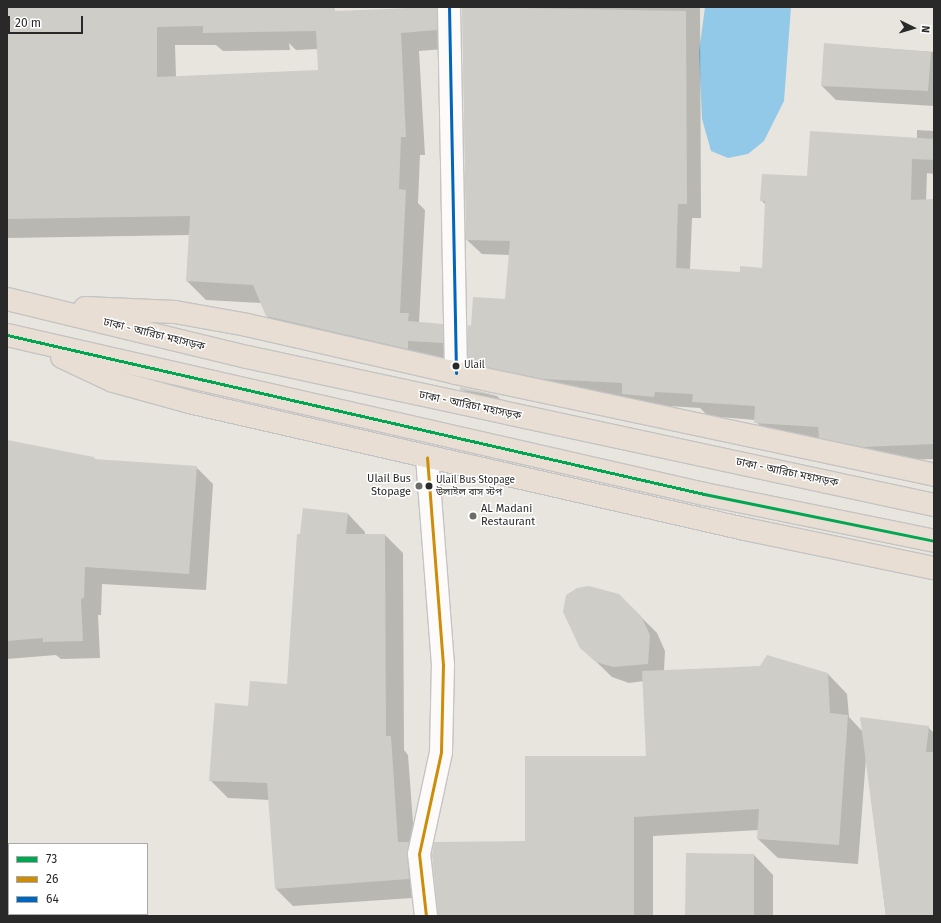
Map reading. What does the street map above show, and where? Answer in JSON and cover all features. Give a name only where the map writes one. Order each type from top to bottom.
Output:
[{"type":"highway","name":"ঢাকা - আরিচা মহাসড়ক","points":[[7,299],[247,357],[934,505]]},
{"type":"highway","points":[[34,306],[175,312],[247,325],[456,373],[934,475]]},
{"type":"highway","points":[[17,338],[113,381],[189,402],[427,458],[934,568]]},
{"type":"highway","points":[[17,338],[704,494],[934,541]]},
{"type":"street","points":[[449,7],[456,373]]},
{"type":"street","points":[[426,916],[419,854],[441,752],[442,665],[427,458]]},
{"type":"water","points":[[705,7],[791,7],[784,101],[764,141],[748,154],[728,158],[711,151],[702,119],[699,52]]},
{"type":"building","points":[[7,7],[335,7],[335,11],[437,7],[437,30],[401,33],[406,137],[401,137],[399,189],[406,190],[400,313],[409,313],[408,321],[443,324],[443,343],[408,341],[408,349],[266,316],[253,285],[186,281],[190,216],[7,219]],"holes":[[[203,26],[203,33],[316,31],[318,70],[157,77],[157,27]]]},
{"type":"building","points":[[462,7],[686,11],[687,204],[678,204],[676,268],[740,272],[740,266],[762,268],[765,201],[760,201],[762,174],[807,176],[810,131],[934,139],[934,160],[912,159],[911,200],[934,199],[934,444],[864,447],[819,438],[818,427],[754,423],[755,406],[692,402],[693,394],[655,392],[654,397],[622,394],[622,383],[543,379],[468,363],[468,325],[471,326],[473,297],[505,299],[510,241],[466,240]]},
{"type":"building","points":[[824,43],[931,52],[928,91],[821,86]]},
{"type":"building","points":[[460,387],[497,395],[460,390]]},
{"type":"building","points":[[7,440],[94,457],[94,459],[197,466],[189,574],[85,567],[84,598],[81,599],[83,641],[43,642],[43,638],[7,641]]},
{"type":"building","points":[[303,508],[348,513],[346,534],[385,534],[386,736],[391,736],[398,842],[409,842],[407,855],[409,879],[275,889],[267,783],[209,781],[215,703],[248,706],[250,681],[287,684],[297,534],[300,534]]},
{"type":"building","points":[[589,586],[619,594],[641,616],[650,635],[648,664],[613,667],[596,662],[580,648],[563,612],[566,595],[577,588]]},
{"type":"building","points":[[767,655],[828,673],[830,713],[848,715],[839,845],[757,839],[759,809],[634,817],[634,916],[438,916],[432,855],[434,842],[525,841],[525,756],[646,756],[642,671],[760,666]]},
{"type":"building","points":[[860,717],[929,726],[926,752],[934,752],[934,916],[886,916]]},
{"type":"building","points":[[686,853],[754,854],[754,916],[685,916]]},
{"type":"transit line","name":"64","points":[[449,7],[456,373]]},
{"type":"transit line","name":"73","points":[[7,335],[704,494],[934,541]]},
{"type":"transit line","name":"26","points":[[426,916],[419,854],[441,752],[443,665],[427,458]]},
{"type":"place","name":"Ulail","points":[[456,366]]},
{"type":"place","name":"Ulail Bus Stopage","points":[[419,486]]},
{"type":"place","name":"Ulail Bus Stopage উলাইল বাস স্টপ","points":[[429,486]]},
{"type":"place","name":"AL Madani Restaurant","points":[[473,516]]}]
